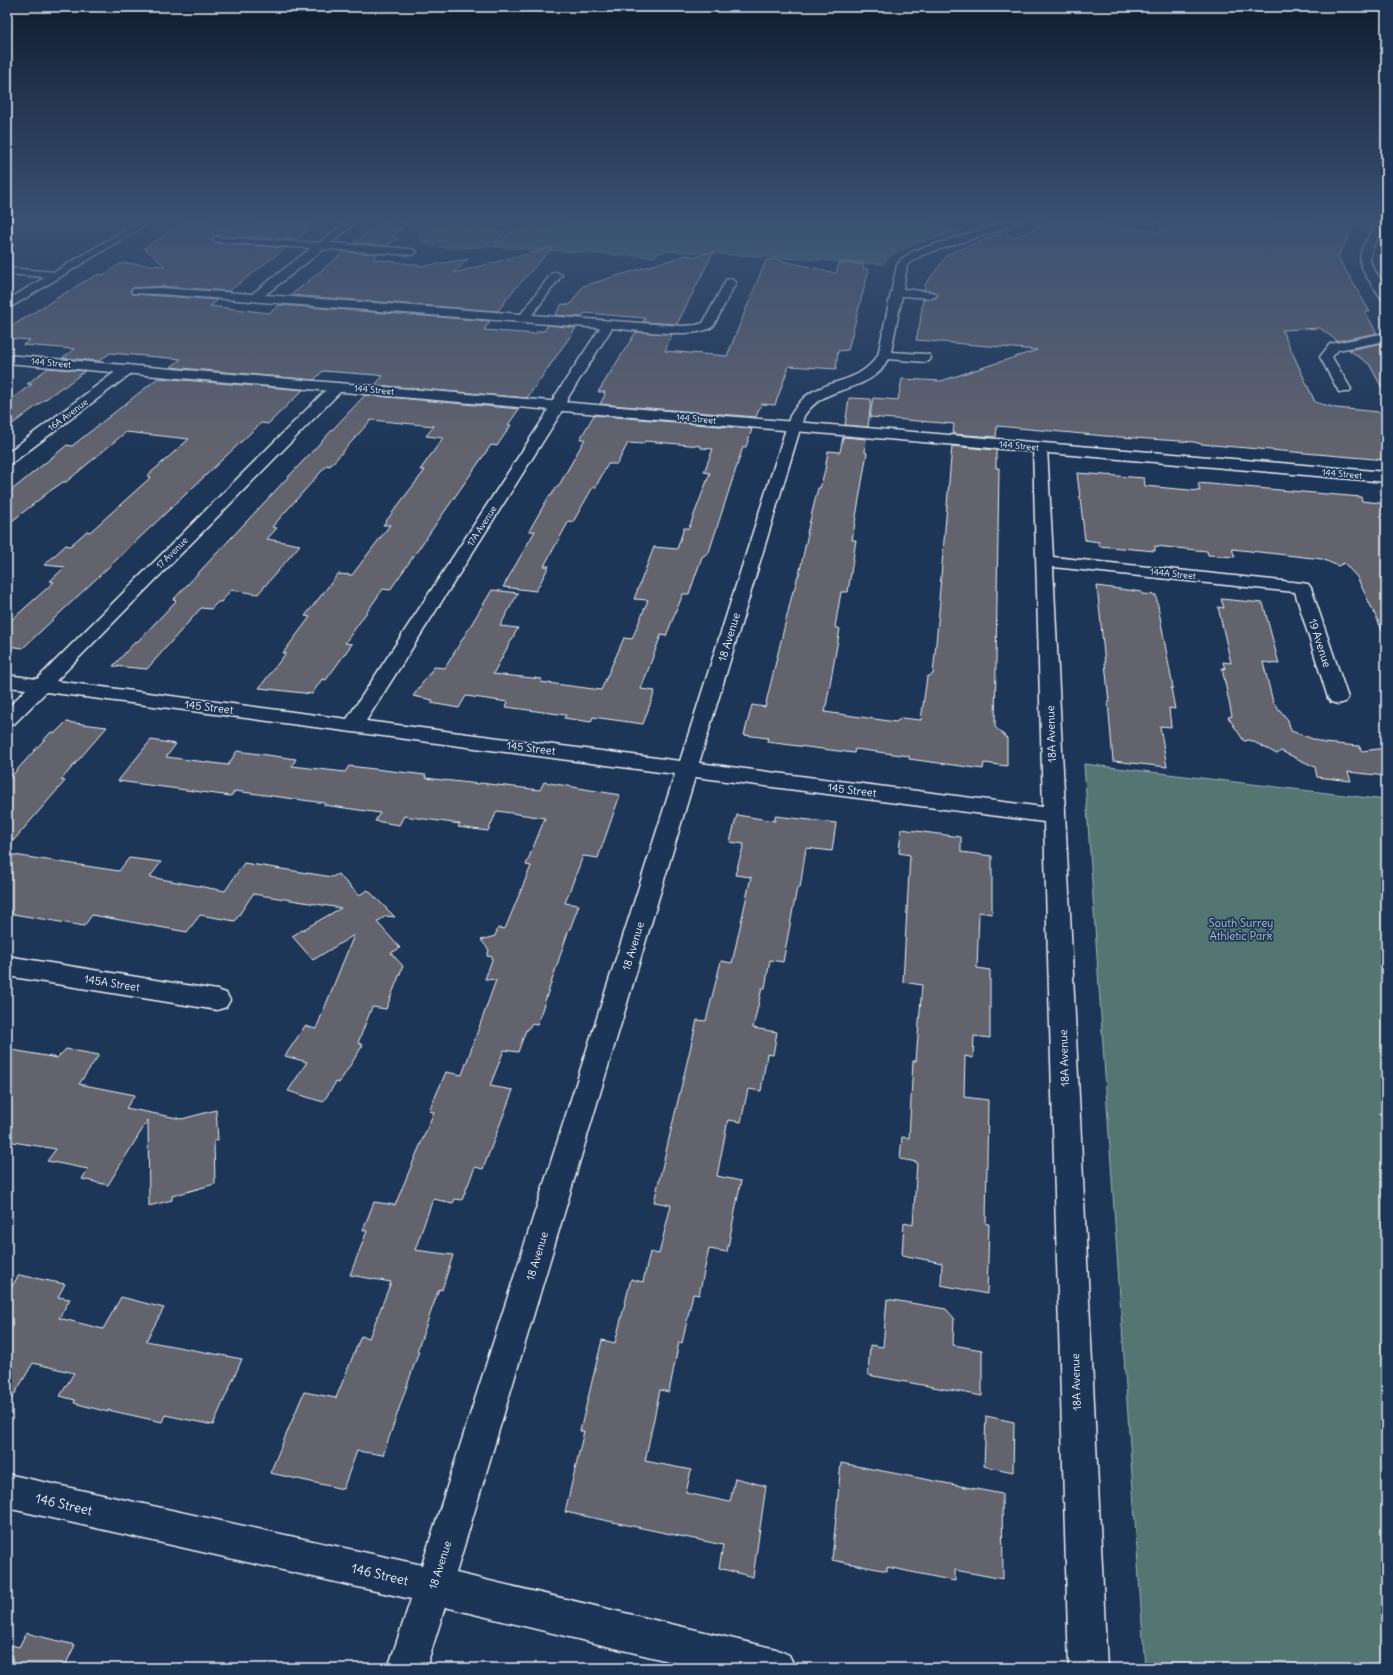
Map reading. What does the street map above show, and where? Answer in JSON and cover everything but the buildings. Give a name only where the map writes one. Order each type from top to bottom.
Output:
[{"type":"street","points":[[7,305],[17,299]]},
{"type":"street","points":[[271,299],[682,330],[698,329],[708,325],[721,299]]},
{"type":"street","points":[[524,318],[538,299]]},
{"type":"street","name":"18 Avenue","points":[[407,1668],[689,768],[797,416],[805,404],[820,393],[863,377],[875,369],[884,355],[896,299]]},
{"type":"street","name":"17A Avenue","points":[[353,725],[548,422],[608,325]]},
{"type":"street","points":[[698,329],[709,338]]},
{"type":"street","points":[[1344,389],[1326,357],[1334,347],[1386,337]]},
{"type":"street","points":[[884,355],[925,358]]},
{"type":"street","name":"144 Street","points":[[7,359],[1386,477]]},
{"type":"street","name":"16A Avenue","points":[[7,460],[128,369]]},
{"type":"street","name":"17 Avenue","points":[[7,720],[336,387]]},
{"type":"street","name":"18A Avenue","points":[[1040,448],[1088,1668]]},
{"type":"street","name":"144A Street","points":[[1045,561],[1302,588]]},
{"type":"street","name":"19 Avenue","points":[[1302,588],[1338,698]]},
{"type":"street","name":"145 Street","points":[[7,681],[1054,816]]},
{"type":"street","name":"145A Street","points":[[7,966],[217,1000]]},
{"type":"street","name":"146 Street","points":[[7,1491],[433,1586],[776,1668]]},
{"type":"green space","name":"South Surrey Athletic Park","points":[[1084,764],[1386,800],[1386,1668],[1145,1668]]}]
